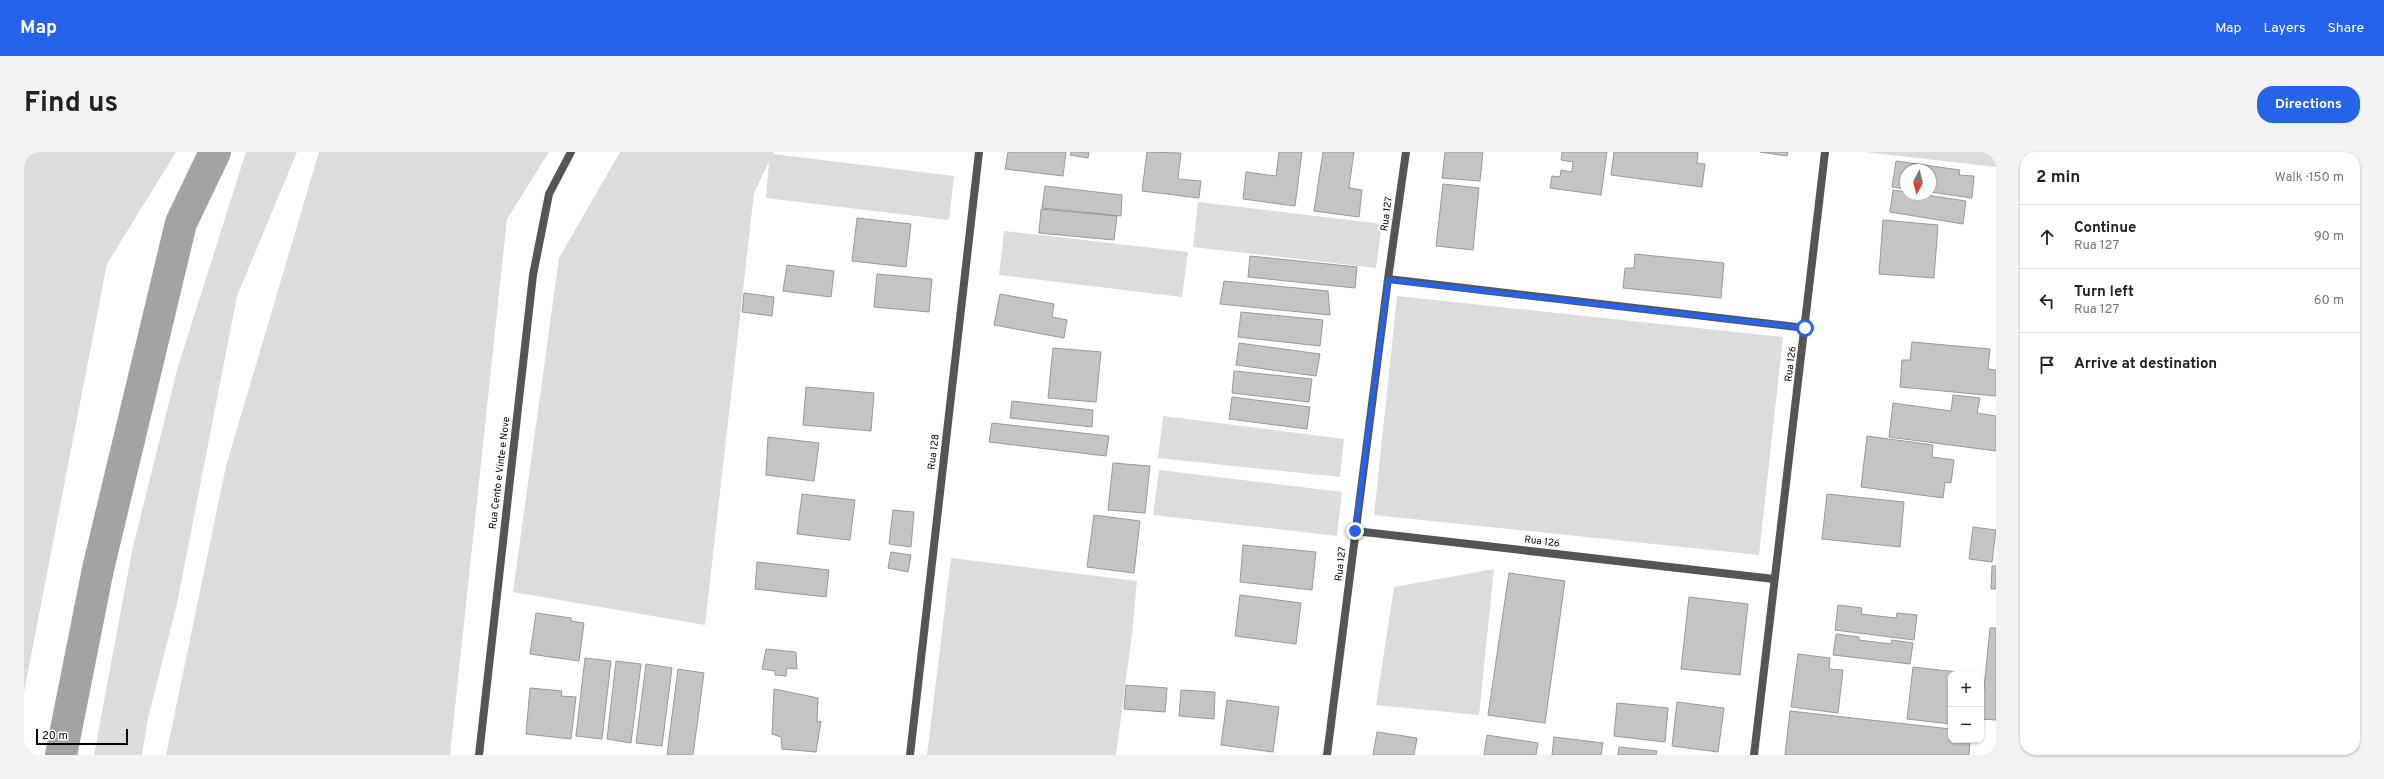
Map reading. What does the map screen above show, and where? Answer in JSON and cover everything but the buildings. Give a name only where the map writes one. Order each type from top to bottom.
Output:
[{"type":"street","name":"Rua Cento e Vinte e Nove","points":[[479,755],[533,275],[549,194],[570,152]]},
{"type":"street","name":"Rua 128","points":[[910,755],[979,152]]},
{"type":"street","name":"Rua 127","points":[[1327,755],[1355,531],[1406,152]]},
{"type":"street","name":"Rua 126","points":[[1754,755],[1825,152]]},
{"type":"street","points":[[1388,280],[1805,328]]},
{"type":"street","name":"Rua 126","points":[[1355,531],[1774,579]]},
{"type":"shaded area","points":[[24,152],[176,152],[107,264],[24,692]]},
{"type":"shaded area","points":[[246,152],[297,152],[237,296],[177,604],[148,718],[142,755],[94,755],[132,551],[177,370]]},
{"type":"shaded area","points":[[319,152],[549,152],[507,219],[450,755],[166,755],[226,466]]},
{"type":"shaded area","points":[[620,152],[774,152],[773,154],[954,176],[949,220],[766,198],[769,162],[754,193],[705,625],[513,592],[559,258]]},
{"type":"shaded area","points":[[1865,152],[1996,152],[1996,167]]},
{"type":"shaded area","points":[[1198,202],[1382,224],[1376,268],[1193,247]]},
{"type":"shaded area","points":[[1004,231],[1188,252],[1182,297],[999,275]]},
{"type":"shaded area","points":[[1397,296],[1783,337],[1759,555],[1374,515]]},
{"type":"shaded area","points":[[1163,416],[1344,439],[1340,477],[1158,458]]},
{"type":"shaded area","points":[[1159,470],[1342,492],[1337,536],[1153,515]]},
{"type":"shaded area","points":[[951,558],[1137,581],[1132,634],[1116,755],[927,755]]},
{"type":"shaded area","points":[[1494,569],[1479,715],[1376,705],[1394,587]]},
{"type":"waterway","points":[[61,755],[98,569],[181,223],[215,152]]},
{"type":"route","points":[[1355,531],[1388,280],[1805,328]]}]
